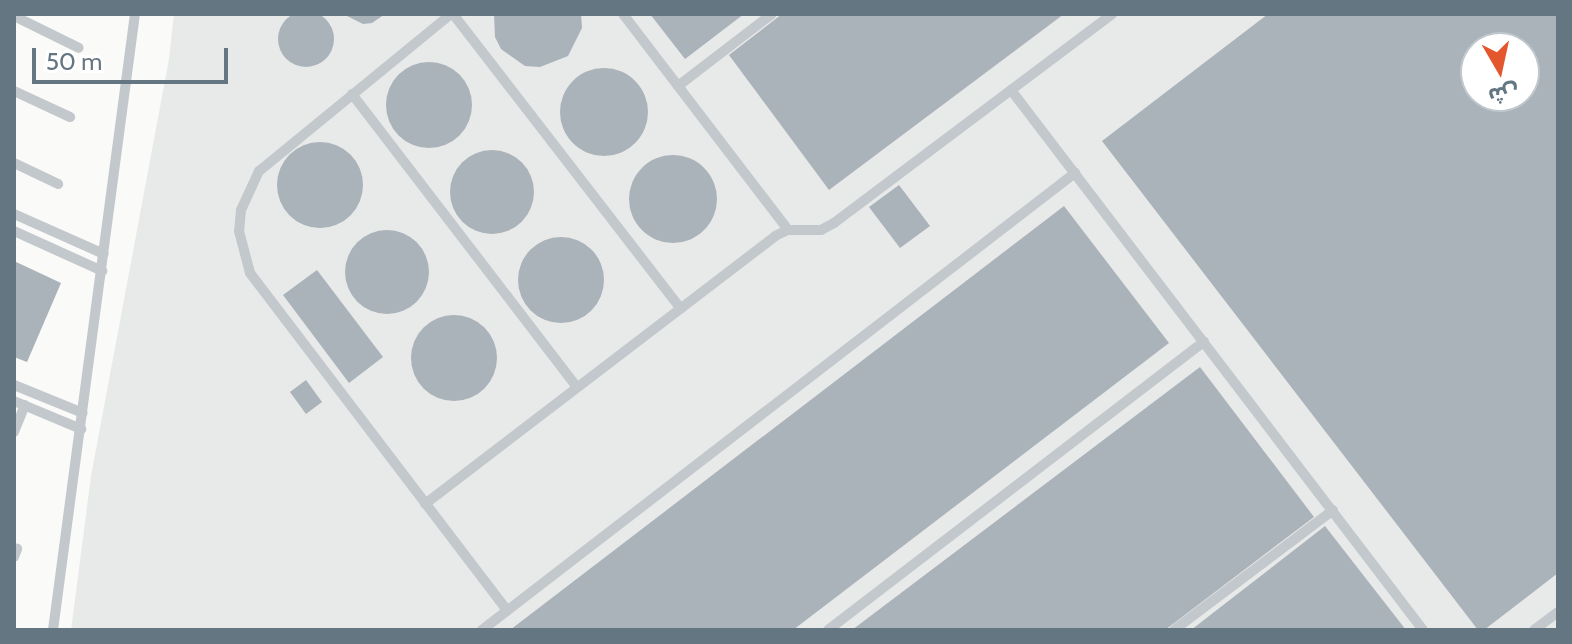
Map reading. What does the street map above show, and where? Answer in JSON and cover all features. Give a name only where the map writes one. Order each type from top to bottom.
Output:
[{"type":"lane","points":[[53,630],[135,14]]},
{"type":"lane","points":[[507,610],[250,273],[242,252],[241,210],[259,171],[452,14],[679,306]]},
{"type":"lane","points":[[623,14],[788,230]]},
{"type":"lane","points":[[678,86],[772,14]]},
{"type":"lane","points":[[425,504],[679,306],[775,236],[788,230],[811,232],[834,223],[1112,14]]},
{"type":"lane","points":[[14,16],[79,48]]},
{"type":"lane","points":[[1011,90],[1423,630]]},
{"type":"lane","points":[[14,91],[70,117]]},
{"type":"lane","points":[[352,94],[576,386]]},
{"type":"lane","points":[[14,163],[58,184]]},
{"type":"lane","points":[[482,630],[1075,173]]},
{"type":"lane","points":[[14,214],[104,254]]},
{"type":"lane","points":[[14,231],[102,271]]},
{"type":"lane","points":[[828,630],[1204,342]]},
{"type":"lane","points":[[14,385],[83,413]]},
{"type":"lane","points":[[14,432],[20,403],[81,429]]},
{"type":"lane","points":[[1174,630],[1333,510]]},
{"type":"lane","points":[[1534,630],[1558,612]]},
{"type":"shaded area","points":[[174,14],[1558,14],[1558,630],[71,630],[91,476],[169,59]]},
{"type":"building","points":[[306,11],[326,19],[334,39],[326,59],[306,67],[286,59],[278,39],[286,19]]},
{"type":"building","points":[[343,14],[385,14],[372,23],[363,24]]},
{"type":"building","points":[[494,14],[581,14],[582,28],[568,56],[540,67],[525,66],[501,49],[495,37]]},
{"type":"building","points":[[650,14],[744,14],[685,59]]},
{"type":"building","points":[[782,14],[1064,14],[829,190],[729,55]]},
{"type":"building","points":[[1268,14],[1558,14],[1558,573],[1484,630],[1478,630],[1102,141]]},
{"type":"building","points":[[429,62],[445,66],[459,75],[468,89],[472,105],[468,121],[459,135],[445,144],[429,148],[413,144],[399,135],[390,121],[386,105],[390,89],[399,75],[413,66]]},
{"type":"building","points":[[595,68],[613,68],[629,75],[641,87],[648,103],[648,121],[641,137],[629,149],[613,156],[595,156],[579,149],[567,137],[560,121],[560,103],[567,87],[579,75]]},
{"type":"building","points":[[320,142],[344,149],[356,161],[363,185],[356,209],[344,221],[320,228],[296,221],[284,209],[277,185],[284,161],[296,149]]},
{"type":"building","points":[[492,150],[508,153],[522,162],[531,176],[534,192],[531,208],[522,222],[508,231],[492,234],[476,231],[462,222],[453,208],[450,192],[453,176],[462,162],[476,153]]},
{"type":"building","points":[[673,155],[690,159],[704,168],[713,182],[717,199],[713,216],[704,230],[690,239],[673,243],[656,239],[642,230],[633,216],[629,199],[633,182],[642,168],[656,159]]},
{"type":"building","points":[[899,185],[930,226],[900,248],[869,207]]},
{"type":"building","points":[[1064,206],[1169,343],[793,630],[510,630]]},
{"type":"building","points":[[387,230],[410,237],[422,249],[429,272],[422,295],[410,307],[387,314],[364,307],[352,295],[345,272],[352,249],[364,237]]},
{"type":"building","points":[[561,237],[585,244],[597,256],[604,280],[597,304],[585,316],[561,323],[537,316],[525,304],[518,280],[525,256],[537,244]]},
{"type":"building","points":[[14,261],[61,283],[27,362],[14,357]]},
{"type":"building","points":[[317,270],[383,357],[349,383],[283,295]]},
{"type":"building","points":[[454,315],[470,319],[484,328],[493,342],[497,358],[493,374],[484,388],[470,397],[454,401],[438,397],[424,388],[415,374],[411,358],[415,342],[424,328],[438,319]]},
{"type":"building","points":[[1200,367],[1314,517],[1165,630],[852,630]]},
{"type":"building","points":[[306,380],[322,402],[306,414],[290,392]]},
{"type":"building","points":[[1325,526],[1406,630],[1191,630]]}]
